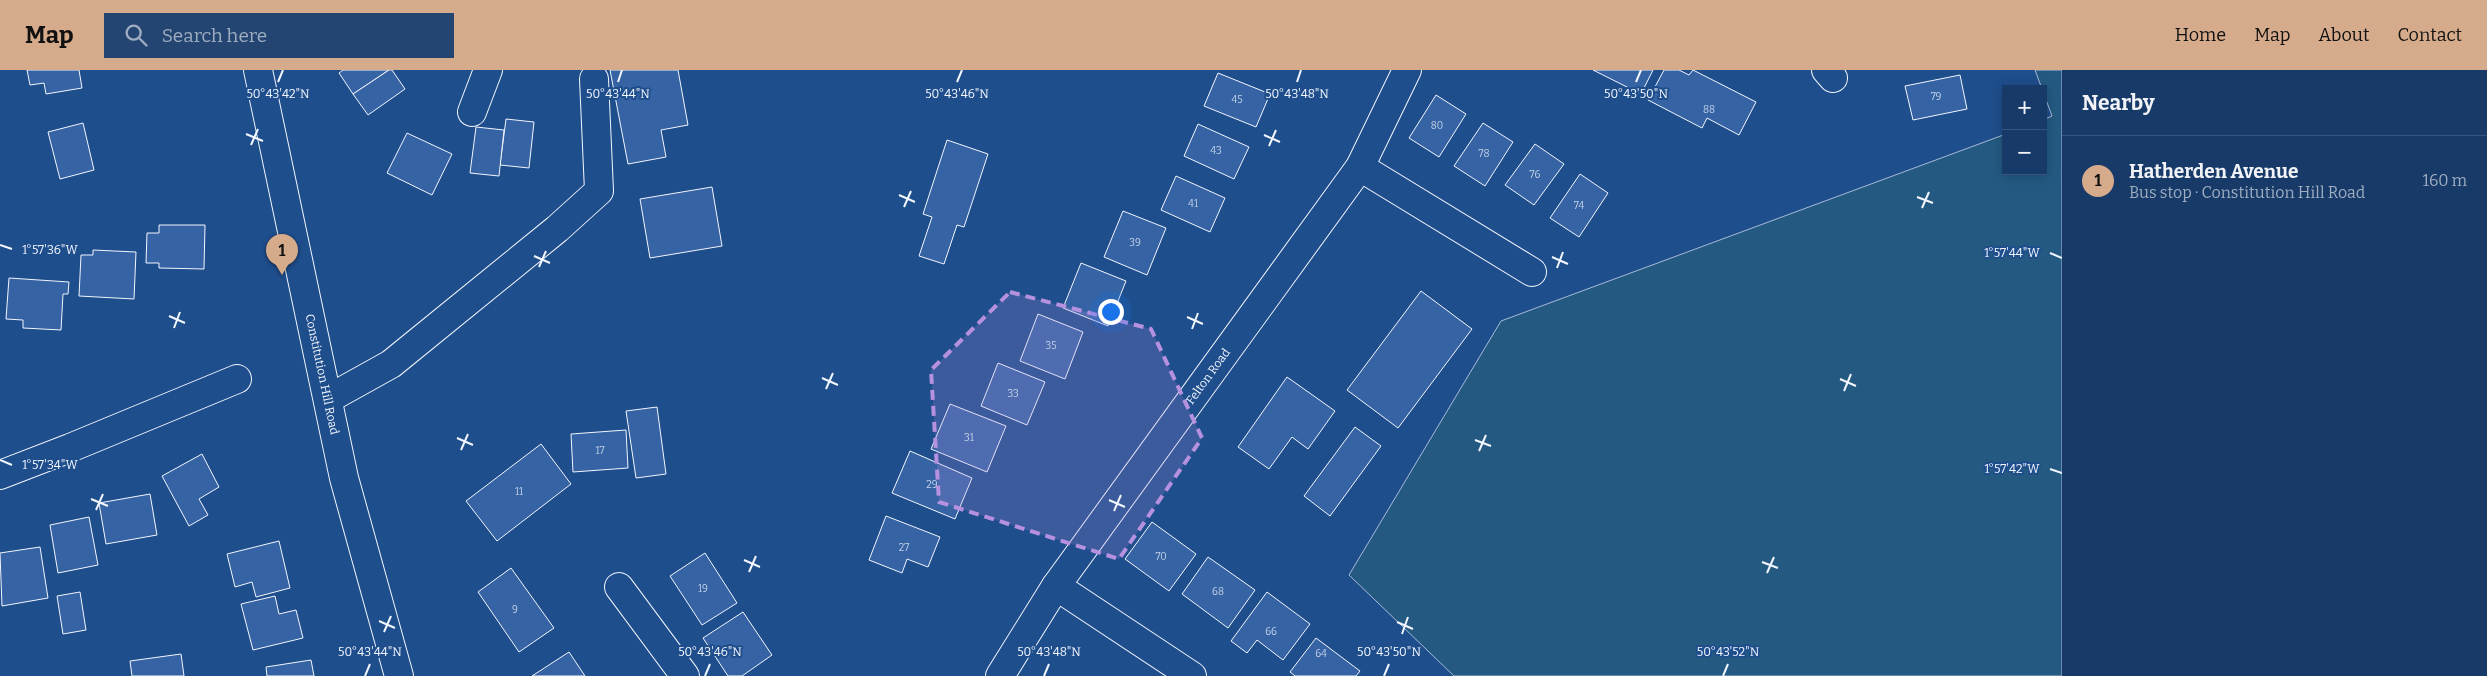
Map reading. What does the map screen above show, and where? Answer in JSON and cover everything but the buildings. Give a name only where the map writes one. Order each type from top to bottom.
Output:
[{"type":"street","name":"Constitution Hill Road","points":[[258,70],[344,478],[399,676]]},
{"type":"street","points":[[472,112],[488,70]]},
{"type":"street","name":"Felton Road","points":[[1000,676],[1056,586],[1360,167],[1406,70]]},
{"type":"street","points":[[328,399],[391,364],[557,228],[599,191],[594,79]]},
{"type":"street","points":[[1360,167],[1532,272]]},
{"type":"street","points":[[0,475],[237,379]]},
{"type":"street","points":[[1056,586],[1192,676]]},
{"type":"street","points":[[619,587],[685,676]]},
{"type":"highlighted area","points":[[1010,292],[1151,329],[1202,438],[1119,559],[939,502],[931,370]]},
{"type":"shaded area","points":[[2035,70],[2062,70],[2062,676],[1454,676],[1349,575],[1501,321],[2002,135],[2002,175],[2047,175],[2047,118],[2052,116],[2047,102],[2047,85],[2041,85]]},
{"type":"place","name":"Hatherden Avenue","points":[[282,275]]}]
